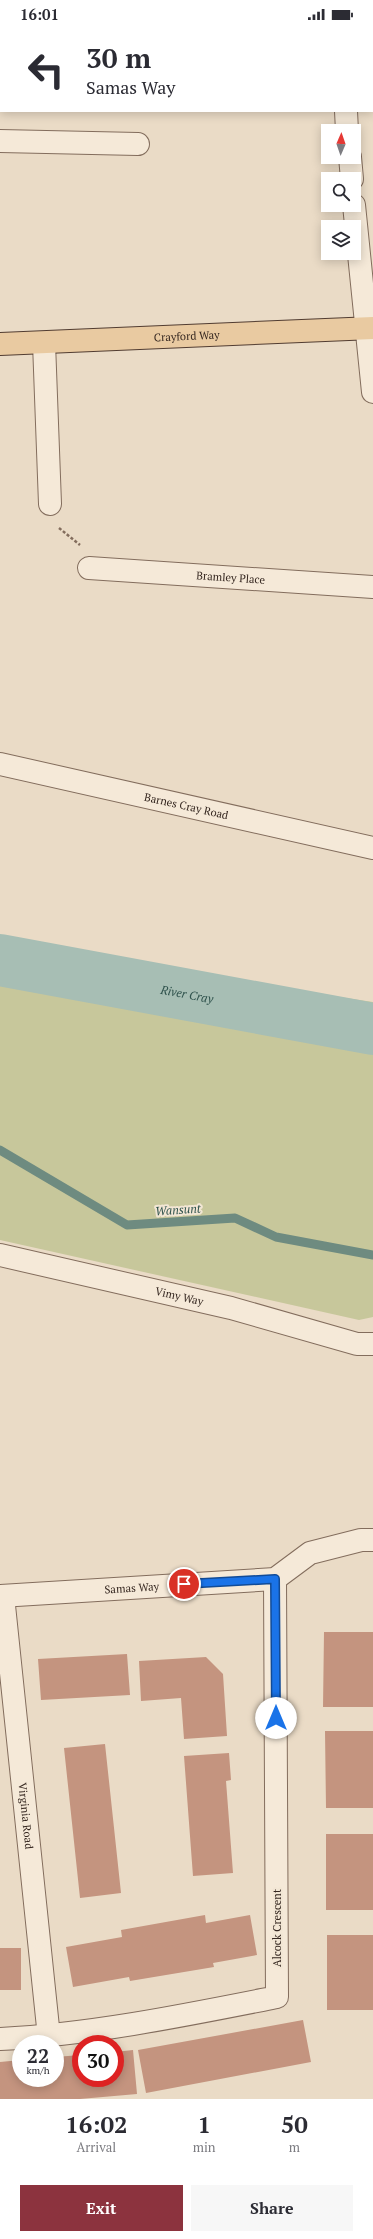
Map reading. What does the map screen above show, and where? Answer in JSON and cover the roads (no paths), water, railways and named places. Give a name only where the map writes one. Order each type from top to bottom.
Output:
[{"type":"main road","name":"Crayford Way","points":[[0,344],[369,329]]},
{"type":"street","points":[[346,112],[347,124]]},
{"type":"street","points":[[0,141],[138,144]]},
{"type":"street","points":[[355,212],[369,329],[373,392]]},
{"type":"street","points":[[44,343],[50,504]]},
{"type":"street","name":"Bramley Place","points":[[89,568],[373,587]]},
{"type":"street","name":"Barnes Cray Road","points":[[0,764],[373,848]]},
{"type":"street","name":"Vimy Way","points":[[0,1255],[231,1308],[365,1344]]},
{"type":"street","points":[[275,1579],[310,1553],[361,1540],[373,1540]]},
{"type":"street","name":"Samas Way","points":[[1,1596],[275,1579]]},
{"type":"street","name":"Alcock Crescent","points":[[62,2035],[167,2019],[277,1997],[275,1579]]},
{"type":"street","name":"Virginia Road","points":[[1,1596],[49,2035]]},
{"type":"street","name":"Alcock Crescent","points":[[0,2039],[12,2039]]},
{"type":"waterway","name":"River Cray","points":[[0,960],[373,1029]]},
{"type":"waterway","name":"Wansunt","points":[[0,1150],[127,1225],[235,1218],[276,1237],[373,1255]]}]
